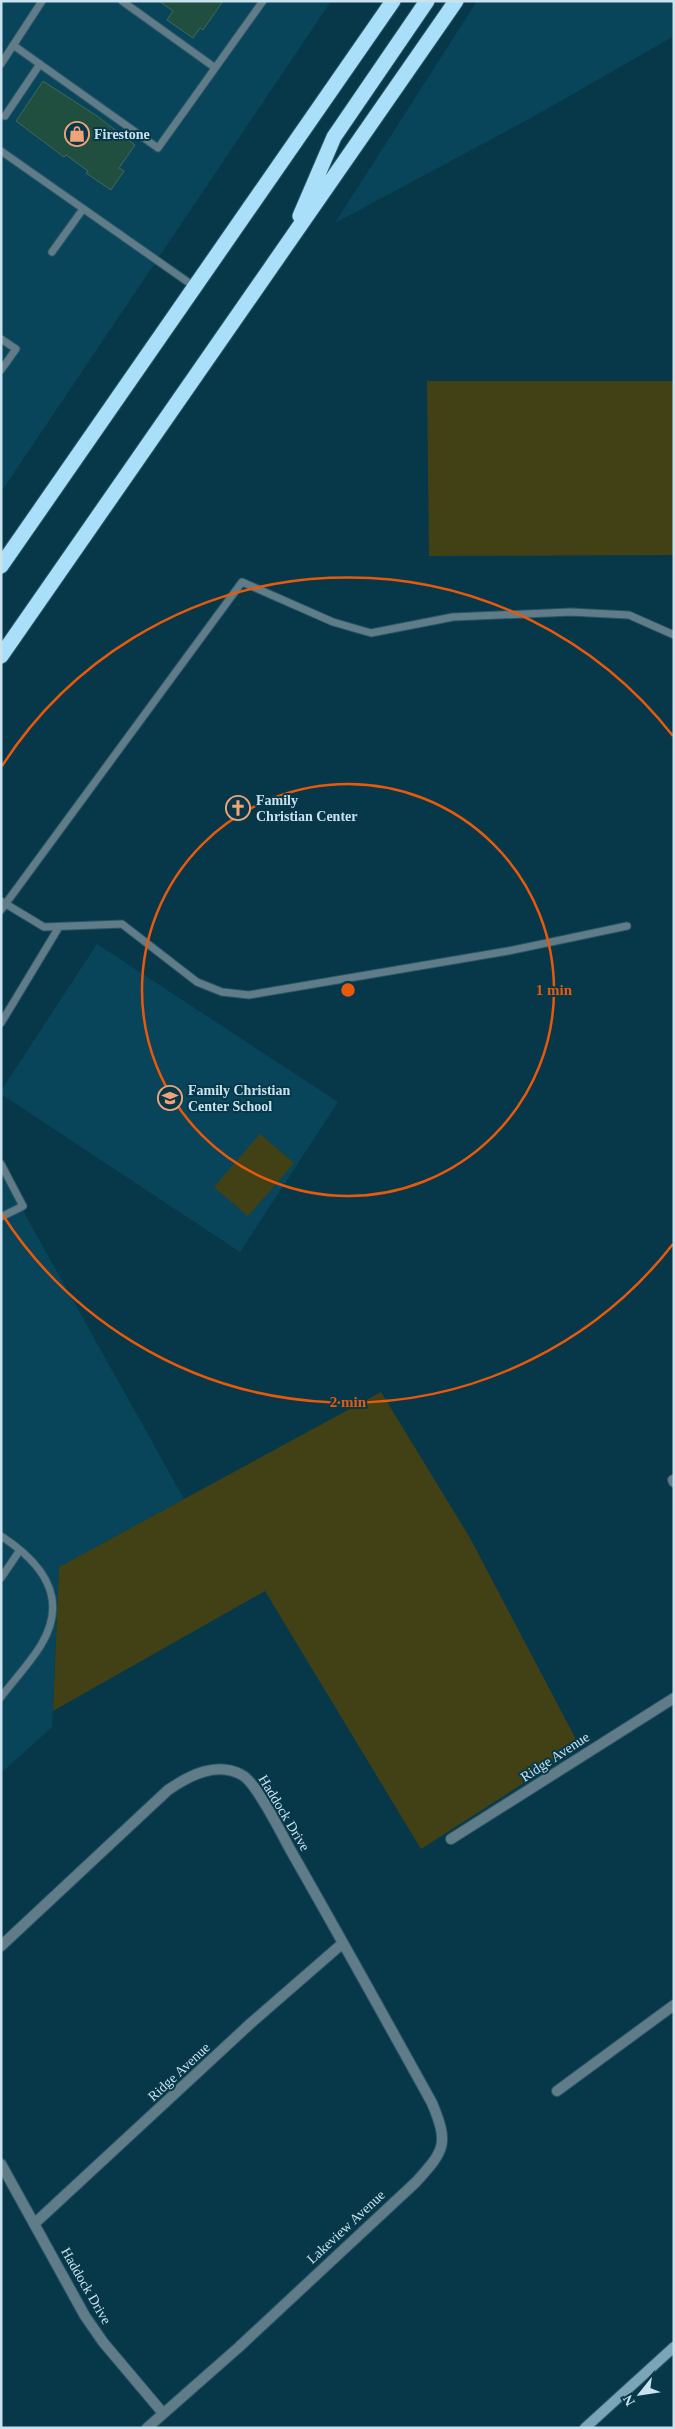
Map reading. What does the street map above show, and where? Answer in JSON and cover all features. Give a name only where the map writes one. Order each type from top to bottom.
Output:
[{"type":"highway","points":[[1,566],[393,1]]},
{"type":"highway","points":[[287,247],[334,137],[427,1]]},
{"type":"highway","points":[[1,656],[287,247],[456,1]]},
{"type":"street","name":"Ridge Avenue","points":[[451,1839],[674,1698]]},
{"type":"street","name":"Haddock Drive","points":[[1,1946],[168,1790],[194,1775],[208,1770],[226,1769],[244,1775],[250,1783],[378,2005]]},
{"type":"street","name":"Ridge Avenue","points":[[34,2224],[251,2023],[343,1943]]},
{"type":"street","name":"Lakeview Avenue","points":[[147,2428],[162,2412],[239,2347],[416,2182],[436,2160],[443,2145],[440,2122],[432,2103],[378,2005]]},
{"type":"street","points":[[557,2091],[674,2005]]},
{"type":"street","name":"Haddock Drive","points":[[1,2164],[85,2316],[103,2342],[162,2412]]},
{"type":"street","points":[[585,2428],[674,2347]]},
{"type":"lane","points":[[1,64],[42,1]]},
{"type":"lane","points":[[122,1],[214,68]]},
{"type":"lane","points":[[14,45],[158,148],[263,1]]},
{"type":"lane","points":[[5,116],[40,64]]},
{"type":"lane","points":[[1,151],[194,287]]},
{"type":"lane","points":[[52,252],[83,209]]},
{"type":"lane","points":[[1,339],[16,349],[1,370]]},
{"type":"lane","points":[[627,926],[508,952],[249,995],[222,992],[197,982],[122,924],[44,927],[3,905],[242,582],[332,622],[371,632],[453,617],[571,612],[629,615],[674,635]]},
{"type":"lane","points":[[1,1023],[59,927]]},
{"type":"lane","points":[[1,1164],[24,1206],[1,1217]]},
{"type":"lane","points":[[1,1536],[43,1571],[52,1589],[53,1614],[42,1644],[1,1697]]},
{"type":"lane","points":[[1,1578],[20,1550]]},
{"type":"shaded area","points":[[1,1],[331,1],[1,492]]},
{"type":"shaded area","points":[[477,1],[674,1],[674,36],[531,118],[335,223]]},
{"type":"shaded area","points":[[427,381],[674,381],[674,555],[429,556]]},
{"type":"shaded area","name":"Family Christian Center School","points":[[97,944],[338,1102],[240,1252],[1,1094],[1,1091]]},
{"type":"shaded area","points":[[260,1134],[294,1163],[248,1216],[214,1187]]},
{"type":"shaded area","points":[[1,1167],[28,1220],[184,1499],[59,1567],[52,1727],[1,1773]]},
{"type":"shaded area","points":[[381,1392],[470,1538],[580,1747],[421,1849],[265,1591],[53,1711],[59,1567]]},
{"type":"building","points":[[159,1],[223,1],[203,30],[200,28],[193,38],[167,20],[173,11]]},
{"type":"building","name":"Firestone","points":[[43,81],[97,116],[135,145],[119,168],[124,171],[111,190],[86,173],[88,171],[66,155],[64,157],[16,121]]},
{"type":"place","name":"Firestone","points":[[77,134]]},
{"type":"place","name":"Family Christian Center","points":[[238,808]]},
{"type":"place","name":"Family Christian Center School","points":[[170,1098]]}]
